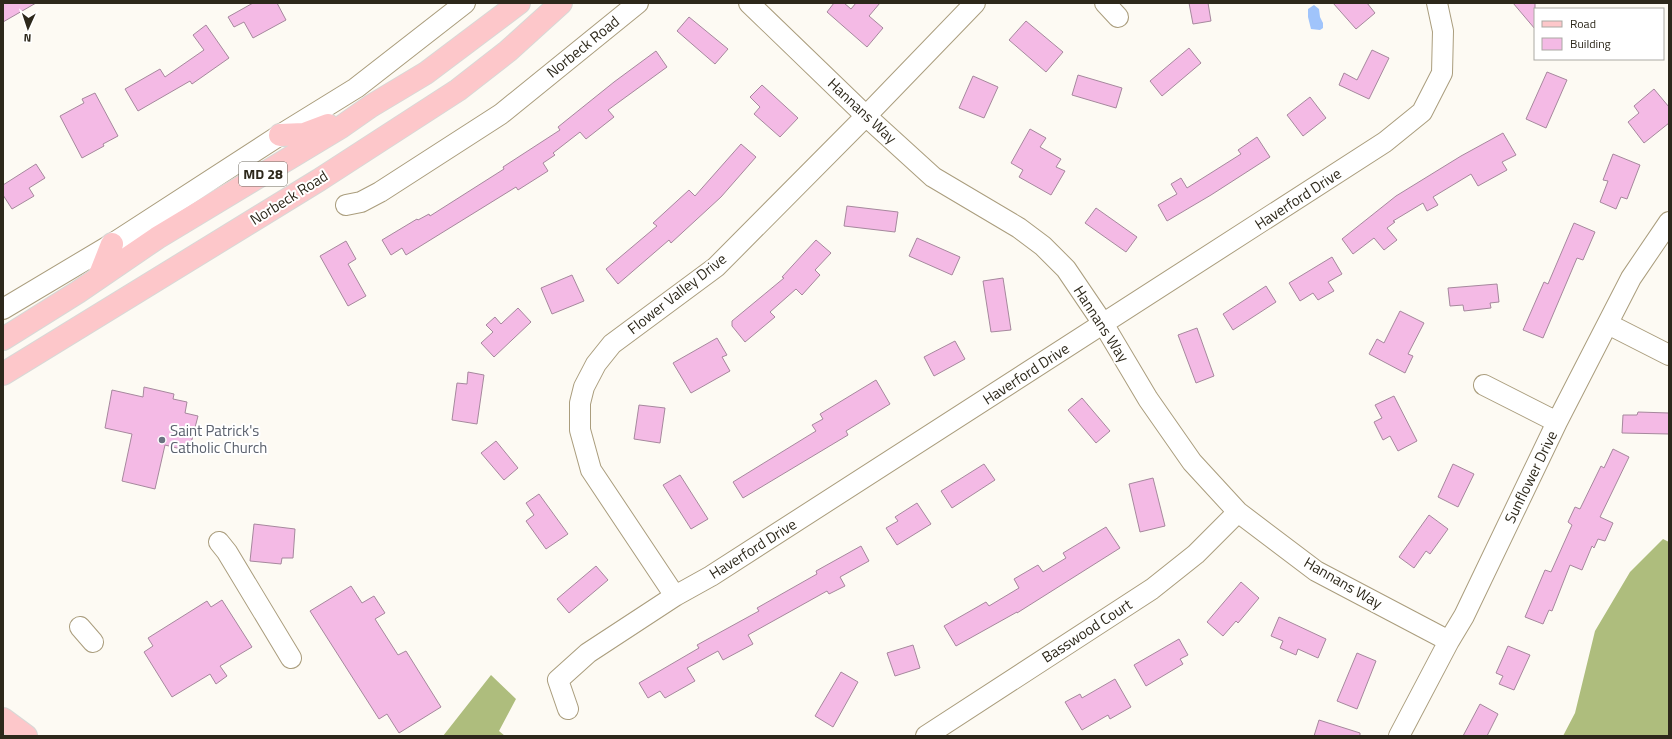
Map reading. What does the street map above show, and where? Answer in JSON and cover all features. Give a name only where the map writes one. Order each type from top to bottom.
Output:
[{"type":"main road","name":"MD 28","points":[[3,339],[78,292],[157,238],[341,127],[371,106],[426,73],[519,3]]},
{"type":"main road","name":"Norbeck Road","points":[[3,374],[319,180],[458,90],[508,51],[561,3]]},
{"type":"main road","points":[[280,135],[304,134],[320,129],[339,118],[371,106]]},
{"type":"main road","points":[[99,277],[112,244]]},
{"type":"main road","points":[[3,360],[73,312],[78,292]]},
{"type":"street","points":[[3,308],[112,244],[280,135],[356,88],[465,3]]},
{"type":"street","name":"Norbeck Road","points":[[346,205],[361,202],[380,192],[500,114],[638,3]]},
{"type":"street","name":"Hannans Way","points":[[749,3],[866,116],[933,177],[1019,228],[1043,246],[1066,269],[1104,325],[1148,399],[1192,462],[1238,512],[1316,571],[1449,641]]},
{"type":"street","name":"Flower Valley Drive","points":[[675,596],[590,470],[580,430],[580,403],[584,387],[596,364],[612,344],[716,266],[866,116],[975,3]]},
{"type":"street","name":"Haverford Drive","points":[[568,709],[558,680],[588,653],[675,596],[710,576],[1104,325],[1386,142],[1422,112],[1442,73],[1443,31],[1436,3]]},
{"type":"street","name":"Sunflower Drive","points":[[1399,736],[1449,641],[1464,616],[1557,422],[1631,278],[1669,222]]},
{"type":"street","points":[[1608,324],[1669,355]]},
{"type":"street","points":[[1484,385],[1557,422]]},
{"type":"street","name":"Basswood Court","points":[[926,736],[1152,588],[1196,554],[1238,512]]},
{"type":"street","points":[[219,542],[227,552],[291,658]]},
{"type":"street","points":[[80,627],[93,642]]},
{"type":"green space","points":[[1663,539],[1669,542],[1669,736],[1563,736],[1575,713],[1595,631],[1630,572]]},
{"type":"green space","points":[[491,675],[516,699],[499,731],[505,736],[443,736]]},
{"type":"water","points":[[1314,5],[1319,9],[1320,17],[1323,23],[1323,28],[1320,30],[1311,29],[1308,17],[1308,9]]},
{"type":"building","points":[[3,3],[36,3],[3,22]]},
{"type":"building","points":[[253,3],[277,3],[286,20],[253,38],[244,22],[234,27],[228,17]]},
{"type":"building","points":[[834,3],[844,3],[851,9],[856,3],[880,3],[869,16],[883,28],[867,47],[827,12]]},
{"type":"building","points":[[1189,3],[1208,3],[1211,21],[1193,24]]},
{"type":"building","points":[[1333,3],[1367,3],[1375,13],[1356,29]]},
{"type":"building","points":[[1513,3],[1535,3],[1534,28]]},
{"type":"building","points":[[689,17],[728,49],[715,64],[677,31]]},
{"type":"building","points":[[1026,21],[1063,52],[1046,72],[1009,40]]},
{"type":"building","points":[[206,25],[229,58],[192,84],[190,81],[138,111],[125,89],[160,69],[165,77],[204,50],[193,35]]},
{"type":"building","points":[[1189,48],[1201,63],[1162,96],[1150,81]]},
{"type":"building","points":[[1372,50],[1389,58],[1369,99],[1339,85],[1344,73],[1357,80]]},
{"type":"building","points":[[656,51],[667,67],[608,110],[614,117],[586,139],[580,132],[553,153],[555,155],[543,163],[548,171],[518,190],[516,187],[406,255],[402,248],[391,255],[382,240],[417,219],[418,220],[429,214],[430,216],[504,169],[503,167],[560,130],[558,127],[614,82]]},
{"type":"building","points":[[1547,72],[1567,80],[1546,128],[1526,119]]},
{"type":"building","points":[[1078,75],[1122,88],[1116,108],[1072,95]]},
{"type":"building","points":[[973,76],[998,87],[984,118],[959,108]]},
{"type":"building","points":[[762,85],[798,118],[780,137],[754,114],[760,107],[750,97]]},
{"type":"building","points":[[1654,89],[1669,107],[1669,123],[1644,143],[1628,122],[1639,113],[1634,106]]},
{"type":"building","points":[[95,93],[118,136],[103,144],[104,146],[82,158],[60,116],[84,103],[82,99]]},
{"type":"building","points":[[1310,97],[1326,118],[1303,136],[1287,115]]},
{"type":"building","points":[[1030,129],[1046,138],[1040,147],[1061,159],[1056,167],[1065,171],[1051,195],[1019,177],[1023,170],[1011,163]]},
{"type":"building","points":[[1503,133],[1516,155],[1502,162],[1507,170],[1478,186],[1471,174],[1433,197],[1438,205],[1427,211],[1423,203],[1393,221],[1395,222],[1387,228],[1397,240],[1384,250],[1374,238],[1353,254],[1342,239],[1396,196],[1461,156]]},
{"type":"building","points":[[1257,137],[1270,157],[1167,221],[1158,205],[1177,194],[1171,184],[1181,178],[1187,188],[1241,154],[1238,150]]},
{"type":"building","points":[[741,144],[756,157],[721,197],[671,243],[669,240],[618,284],[606,269],[657,226],[653,223],[689,190],[695,196]]},
{"type":"building","points":[[1613,154],[1640,165],[1627,199],[1621,197],[1616,209],[1600,202],[1608,181],[1603,180]]},
{"type":"building","points":[[36,164],[45,178],[29,188],[34,196],[12,209],[3,195],[3,185]]},
{"type":"building","points":[[847,206],[898,212],[895,232],[844,226]]},
{"type":"building","points":[[1096,208],[1137,237],[1126,252],[1085,223]]},
{"type":"building","points":[[1574,223],[1595,232],[1583,260],[1577,258],[1543,338],[1523,330],[1544,282],[1548,284]]},
{"type":"building","points":[[917,238],[960,257],[952,275],[909,256]]},
{"type":"building","points":[[816,240],[831,253],[815,270],[820,275],[802,295],[796,289],[770,312],[775,317],[745,342],[732,326],[732,321],[784,278],[782,277]]},
{"type":"building","points":[[346,241],[356,259],[348,264],[366,296],[348,306],[320,256]]},
{"type":"building","points":[[1332,257],[1342,274],[1328,282],[1334,291],[1318,300],[1313,293],[1300,301],[1289,283]]},
{"type":"building","points":[[572,275],[584,301],[552,314],[541,288]]},
{"type":"building","points":[[1003,278],[1011,330],[991,332],[983,281]]},
{"type":"building","points":[[1497,284],[1499,302],[1490,303],[1491,308],[1464,311],[1463,305],[1450,306],[1448,288]]},
{"type":"building","points":[[1266,286],[1276,302],[1233,330],[1223,314]]},
{"type":"building","points":[[518,308],[531,322],[494,357],[481,343],[493,332],[486,325],[495,317],[501,324]]},
{"type":"building","points":[[1400,311],[1424,323],[1408,354],[1413,356],[1405,373],[1369,354],[1377,339],[1384,343]]},
{"type":"building","points":[[1197,328],[1214,376],[1196,383],[1178,335]]},
{"type":"building","points":[[717,338],[727,355],[722,357],[730,371],[691,393],[673,363]]},
{"type":"building","points":[[955,341],[965,359],[934,376],[924,357]]},
{"type":"building","points":[[468,372],[484,375],[477,424],[452,420],[457,383],[467,384]]},
{"type":"building","points":[[876,380],[890,404],[846,431],[848,435],[743,498],[733,482],[816,431],[812,425],[823,419],[820,414]]},
{"type":"building","name":"Saint Patrick's Catholic Church","points":[[144,387],[174,394],[173,399],[187,402],[185,413],[198,416],[189,451],[165,445],[155,489],[122,481],[132,434],[105,428],[112,390],[143,397]]},
{"type":"building","points":[[1394,396],[1417,441],[1398,451],[1390,436],[1383,440],[1374,422],[1382,418],[1375,405]]},
{"type":"building","points":[[1082,398],[1110,431],[1096,443],[1068,410]]},
{"type":"building","points":[[639,405],[665,408],[660,443],[634,439]]},
{"type":"building","points":[[1638,412],[1669,413],[1669,434],[1622,433],[1623,415],[1637,415]]},
{"type":"building","points":[[496,441],[518,468],[504,480],[481,453]]},
{"type":"building","points":[[1613,449],[1629,457],[1600,517],[1613,523],[1605,541],[1598,539],[1594,548],[1592,546],[1582,570],[1570,565],[1552,611],[1549,610],[1543,624],[1525,617],[1545,570],[1551,572],[1572,525],[1568,522],[1575,507],[1580,509],[1601,466],[1604,468]]},
{"type":"building","points":[[984,464],[995,480],[952,508],[941,491]]},
{"type":"building","points":[[1453,464],[1474,474],[1458,507],[1438,497]]},
{"type":"building","points":[[680,475],[708,519],[691,529],[663,485]]},
{"type":"building","points":[[1153,478],[1165,526],[1140,532],[1129,484]]},
{"type":"building","points":[[539,494],[568,534],[546,549],[526,521],[534,515],[526,503]]},
{"type":"building","points":[[917,503],[931,524],[897,545],[886,528],[898,521],[895,517]]},
{"type":"building","points":[[1429,515],[1448,529],[1430,554],[1426,551],[1414,568],[1399,557]]},
{"type":"building","points":[[254,524],[295,529],[293,558],[282,558],[281,564],[250,561]]},
{"type":"building","points":[[1106,527],[1120,548],[1017,613],[956,646],[944,626],[986,602],[989,606],[1019,588],[1014,579],[1038,565],[1043,572],[1066,558],[1063,553]]},
{"type":"building","points":[[861,546],[869,561],[840,577],[845,586],[829,594],[827,591],[748,635],[753,644],[723,660],[718,651],[687,668],[695,681],[665,698],[660,691],[648,698],[639,683],[699,648],[697,645],[759,611],[757,608],[817,574],[816,571]]},
{"type":"building","points":[[596,566],[608,580],[569,613],[557,599]]},
{"type":"building","points":[[1241,582],[1259,598],[1238,623],[1236,621],[1223,636],[1207,622]]},
{"type":"building","points":[[351,586],[362,603],[374,596],[385,613],[375,619],[398,655],[406,651],[441,707],[399,733],[387,714],[379,719],[310,611]]},
{"type":"building","points":[[222,600],[252,647],[220,666],[227,676],[216,684],[210,674],[172,697],[144,652],[153,646],[148,638],[207,601],[211,607]]},
{"type":"building","points":[[1279,617],[1326,639],[1318,658],[1298,649],[1296,655],[1280,648],[1283,641],[1271,636]]},
{"type":"building","points":[[1179,639],[1188,655],[1180,659],[1183,664],[1146,686],[1134,665]]},
{"type":"building","points":[[913,645],[920,668],[895,676],[887,653]]},
{"type":"building","points":[[1508,646],[1530,655],[1514,690],[1499,684],[1503,676],[1496,673]]},
{"type":"building","points":[[1357,653],[1376,661],[1357,709],[1337,701]]},
{"type":"building","points":[[841,672],[858,682],[833,727],[815,716]]},
{"type":"building","points":[[1115,679],[1131,707],[1110,719],[1108,715],[1082,730],[1065,702],[1080,694],[1082,698]]},
{"type":"building","points":[[1480,704],[1498,714],[1487,736],[1463,736]]},
{"type":"building","points":[[1319,720],[1360,733],[1360,736],[1314,736]]},
{"type":"place","name":"Saint Patrick's Catholic Church","points":[[162,440]]}]
